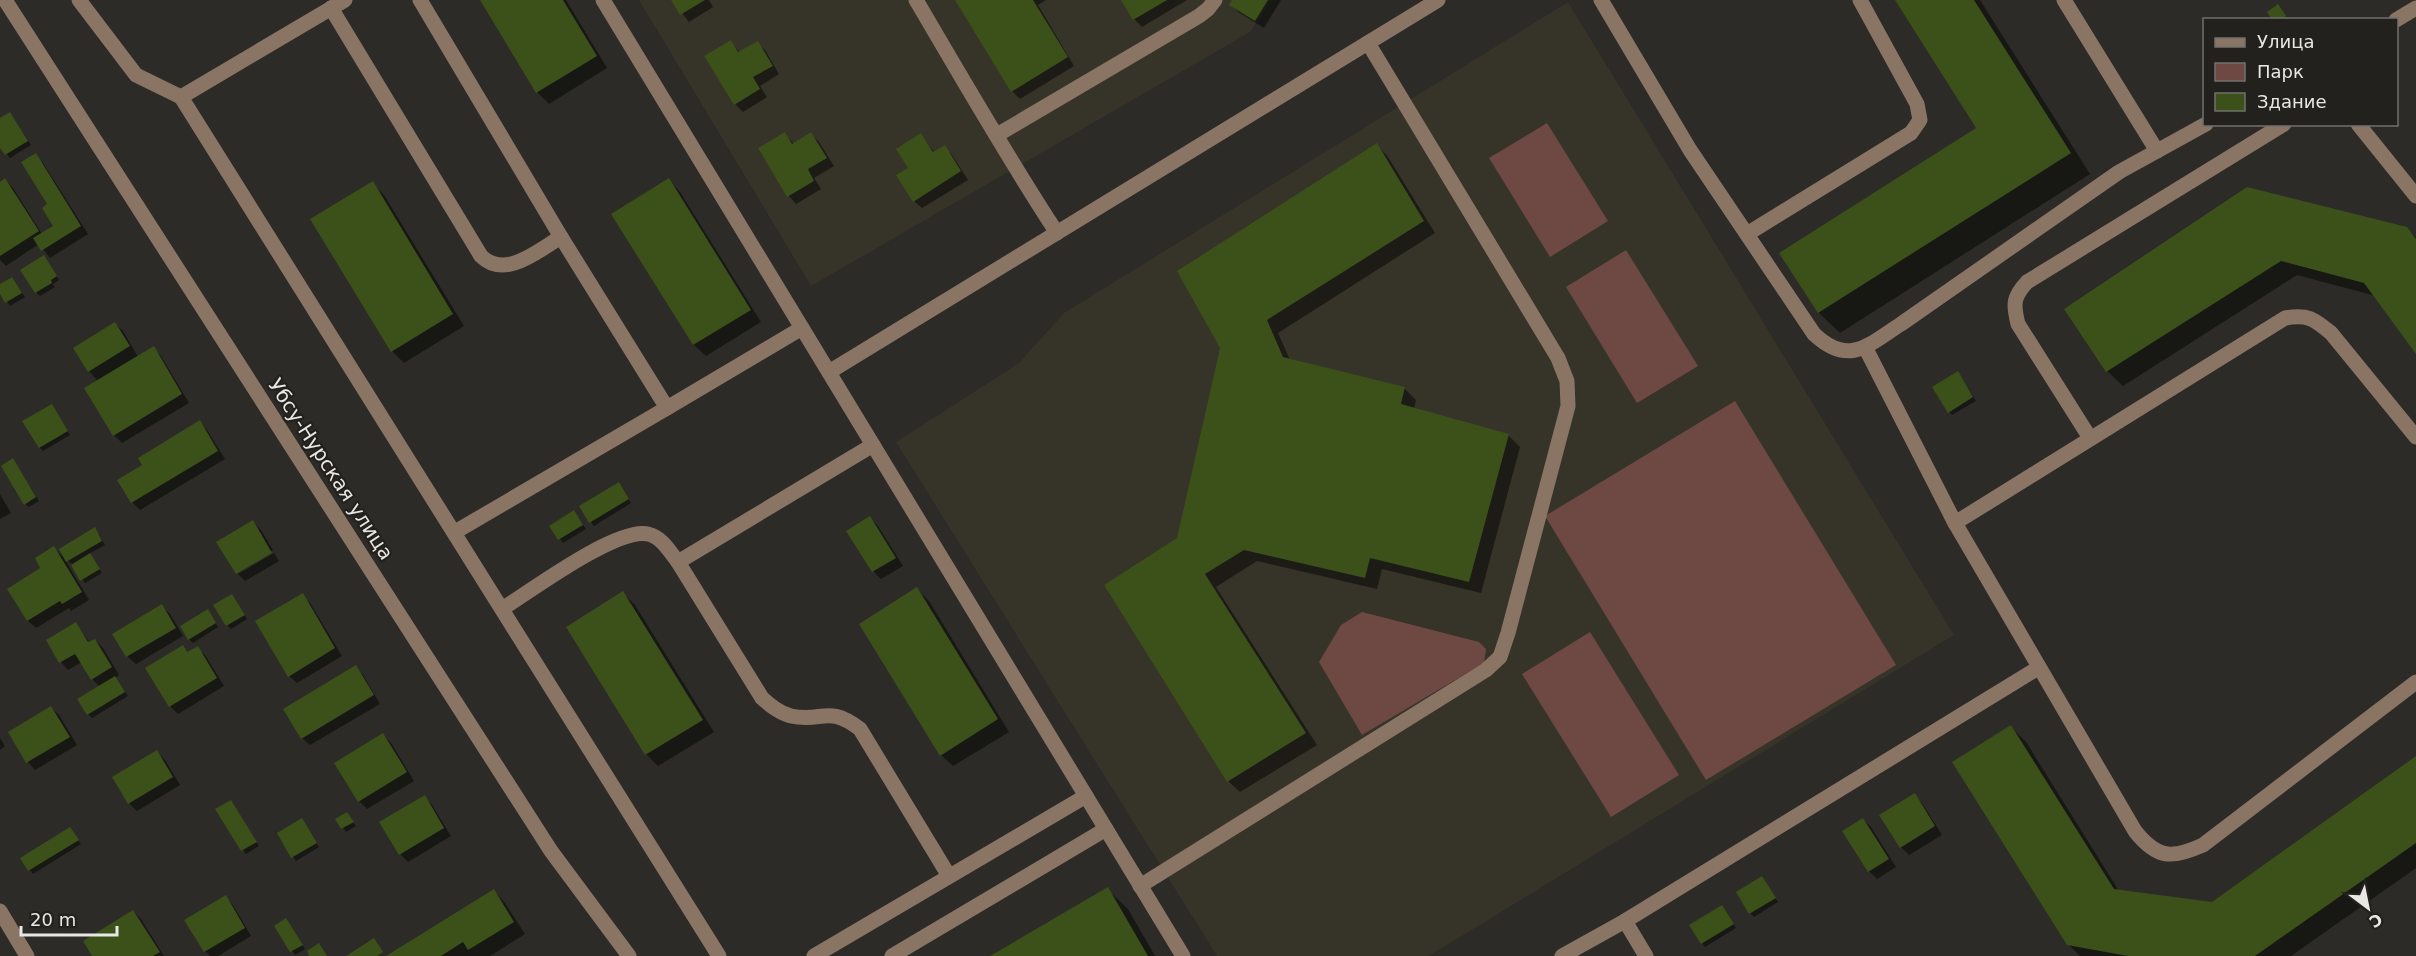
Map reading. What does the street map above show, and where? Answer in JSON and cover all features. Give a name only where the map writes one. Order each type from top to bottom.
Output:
[{"type":"street","name":"Убсу-Нурская улица","points":[[4,0],[551,851],[629,956]]},
{"type":"street","points":[[79,0],[136,75],[181,98],[719,956]]},
{"type":"street","points":[[181,98],[345,0]]},
{"type":"street","points":[[420,0],[561,237],[668,408]]},
{"type":"street","points":[[603,0],[1183,956]]},
{"type":"street","points":[[916,0],[1015,169],[1057,233]]},
{"type":"street","points":[[997,135],[1199,16],[1215,0]]},
{"type":"street","points":[[829,372],[1438,0]]},
{"type":"street","points":[[1601,0],[1690,150],[1814,334],[1828,347],[1846,352],[1864,347],[1901,324],[2119,171],[2203,126]]},
{"type":"street","points":[[1747,234],[1911,133],[1920,120],[1917,104],[1860,0]]},
{"type":"street","points":[[2064,0],[2157,151]]},
{"type":"street","points":[[331,8],[486,261],[494,265],[510,264],[561,237]]},
{"type":"street","points":[[2398,19],[2416,8]]},
{"type":"street","points":[[1140,886],[1486,670],[1500,657],[1508,633],[1568,406],[1567,381],[1557,358],[1368,43]]},
{"type":"street","points":[[2090,438],[2018,324],[2014,309],[2017,293],[2027,282],[2281,126]]},
{"type":"street","points":[[2360,126],[2416,196]]},
{"type":"street","points":[[1955,523],[2285,318],[2300,315],[2315,319],[2331,333],[2416,437]]},
{"type":"street","points":[[455,532],[802,328]]},
{"type":"street","points":[[1864,347],[1955,523],[2038,668],[2135,831],[2146,844],[2164,855],[2183,854],[2203,845],[2416,682]]},
{"type":"street","points":[[678,562],[873,445]]},
{"type":"street","points":[[502,609],[608,542],[631,534],[650,534],[664,543],[678,562],[762,698],[774,709],[790,716],[808,717],[828,714],[845,718],[860,729],[950,876]]},
{"type":"street","points":[[1562,956],[1625,921],[2038,668]]},
{"type":"street","points":[[814,956],[1086,796]]},
{"type":"street","points":[[892,956],[1106,829]]},
{"type":"street","points":[[0,911],[27,956]]},
{"type":"street","points":[[1625,921],[1646,956]]},
{"type":"shaded area","points":[[639,0],[1272,0],[1250,32],[811,286]]},
{"type":"shaded area","points":[[1568,2],[1954,635],[1429,956],[1217,956],[896,442],[1019,363],[1064,313]]},
{"type":"green space","points":[[1547,123],[1608,221],[1550,257],[1489,158]]},
{"type":"green space","points":[[1626,250],[1698,366],[1637,403],[1566,287]]},
{"type":"green space","points":[[1735,401],[1896,665],[1706,780],[1545,516]]},
{"type":"green space","points":[[1362,612],[1479,642],[1486,649],[1484,663],[1362,735],[1319,662],[1341,625]]},
{"type":"green space","points":[[1590,632],[1679,775],[1611,817],[1522,674]]},
{"type":"building","points":[[480,0],[563,0],[597,56],[536,93]]},
{"type":"building","points":[[671,0],[705,0],[680,15]]},
{"type":"building","points":[[955,0],[1033,0],[1068,57],[1011,92]]},
{"type":"building","points":[[1121,0],[1167,0],[1133,20]]},
{"type":"building","points":[[1232,0],[1268,0],[1255,21],[1229,5]]},
{"type":"building","points":[[1895,0],[1974,0],[2071,153],[1818,313],[1779,253],[1976,128]]},
{"type":"building","points":[[2278,4],[2286,16],[2271,18],[2267,12]]},
{"type":"building","points":[[731,40],[738,52],[758,41],[773,66],[753,77],[760,89],[734,105],[704,56]]},
{"type":"building","points":[[10,112],[28,141],[5,155],[0,148],[0,118]]},
{"type":"building","points":[[785,132],[792,144],[811,132],[827,158],[808,169],[814,181],[787,197],[758,148]]},
{"type":"building","points":[[921,133],[933,152],[945,145],[961,171],[913,202],[896,175],[908,168],[896,149]]},
{"type":"building","points":[[1377,143],[1424,221],[1267,320],[1283,357],[1405,387],[1401,404],[1509,434],[1469,582],[1370,558],[1365,578],[1244,550],[1205,574],[1306,733],[1227,782],[1104,585],[1177,538],[1220,348],[1177,271]]},
{"type":"building","points":[[36,153],[81,226],[41,251],[33,238],[53,226],[42,208],[47,204],[21,162]]},
{"type":"building","points":[[5,178],[39,231],[0,256],[0,182]]},
{"type":"building","points":[[669,178],[751,310],[693,345],[611,214]]},
{"type":"building","points":[[373,181],[453,314],[391,352],[310,219]]},
{"type":"building","points":[[2247,187],[2407,227],[2416,239],[2416,354],[2364,283],[2281,261],[2106,372],[2064,309]]},
{"type":"building","points":[[44,255],[57,276],[51,280],[52,283],[35,293],[20,270]]},
{"type":"building","points":[[12,277],[22,293],[5,303],[0,294],[0,284]]},
{"type":"building","points":[[115,322],[130,346],[88,372],[73,348]]},
{"type":"building","points":[[154,346],[182,394],[113,436],[84,388]]},
{"type":"building","points":[[1958,371],[1973,397],[1948,413],[1932,387]]},
{"type":"building","points":[[52,404],[68,431],[39,448],[22,421]]},
{"type":"building","points":[[200,420],[218,451],[131,503],[117,480],[142,465],[138,458]]},
{"type":"building","points":[[13,458],[36,497],[24,505],[1,466]]},
{"type":"building","points":[[619,482],[629,499],[589,523],[579,506]]},
{"type":"building","points":[[574,510],[583,525],[558,540],[549,526]]},
{"type":"building","points":[[870,516],[896,558],[872,572],[846,531]]},
{"type":"building","points":[[253,520],[272,553],[236,574],[216,542]]},
{"type":"building","points":[[95,527],[102,541],[66,562],[59,549]]},
{"type":"building","points":[[54,546],[82,592],[62,604],[60,601],[27,621],[7,589],[40,568],[35,558]]},
{"type":"building","points":[[90,553],[100,569],[80,581],[71,565]]},
{"type":"building","points":[[917,587],[998,719],[940,756],[859,624]]},
{"type":"building","points":[[623,591],[703,720],[645,755],[566,627]]},
{"type":"building","points":[[303,593],[335,648],[288,677],[255,621]]},
{"type":"building","points":[[232,594],[245,615],[226,626],[213,605]]},
{"type":"building","points":[[162,604],[176,628],[126,657],[112,634]]},
{"type":"building","points":[[208,609],[216,623],[188,640],[180,626]]},
{"type":"building","points":[[76,622],[88,642],[95,639],[112,667],[91,680],[75,654],[59,663],[46,640]]},
{"type":"building","points":[[183,645],[187,652],[198,646],[217,678],[169,707],[145,668]]},
{"type":"building","points":[[356,665],[374,695],[301,739],[283,709]]},
{"type":"building","points":[[115,676],[125,692],[87,715],[77,699]]},
{"type":"building","points":[[51,706],[70,737],[26,763],[8,732]]},
{"type":"building","points":[[2011,725],[2114,889],[2212,902],[2416,756],[2416,843],[2255,956],[2128,956],[2067,945],[1952,762]]},
{"type":"building","points":[[383,733],[407,772],[358,802],[334,763]]},
{"type":"building","points":[[157,750],[173,777],[128,804],[112,777]]},
{"type":"building","points":[[1915,793],[1935,826],[1900,848],[1879,815]]},
{"type":"building","points":[[425,795],[444,828],[399,855],[379,822]]},
{"type":"building","points":[[231,800],[257,842],[241,851],[215,809]]},
{"type":"building","points":[[347,812],[354,822],[341,829],[335,819]]},
{"type":"building","points":[[302,818],[317,843],[291,858],[277,833]]},
{"type":"building","points":[[1863,818],[1889,859],[1868,872],[1842,831]]},
{"type":"building","points":[[70,827],[79,840],[28,871],[20,858]]},
{"type":"building","points":[[1762,876],[1776,898],[1749,914],[1736,892]]},
{"type":"building","points":[[1108,887],[1148,956],[990,956]]},
{"type":"building","points":[[494,889],[514,922],[468,950],[463,942],[441,956],[386,956]]},
{"type":"building","points":[[226,895],[245,928],[204,952],[184,920]]},
{"type":"building","points":[[1722,905],[1734,924],[1701,944],[1689,925]]},
{"type":"building","points":[[133,910],[160,952],[153,956],[92,956],[83,941]]},
{"type":"building","points":[[286,918],[303,945],[290,952],[274,926]]},
{"type":"building","points":[[374,938],[383,952],[377,956],[346,956]]},
{"type":"building","points":[[319,943],[327,956],[309,956],[307,951]]}]
